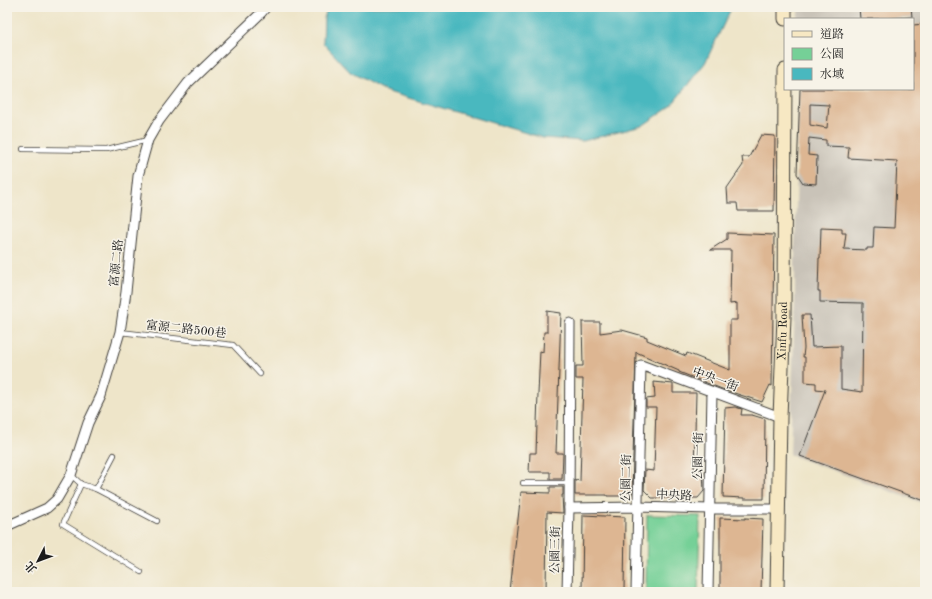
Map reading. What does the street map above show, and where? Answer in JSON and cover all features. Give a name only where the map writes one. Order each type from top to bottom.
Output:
[{"type":"street","name":"富源二路","points":[[7,526],[47,508],[57,499],[70,474],[88,423],[101,396],[120,332],[126,292],[138,176],[148,140],[159,121],[188,83],[266,7]]},
{"type":"street","points":[[785,7],[785,18]]},
{"type":"street","name":"Xinfu Road","points":[[777,592],[780,417],[784,317],[785,90]]},
{"type":"street","name":"公園三街","points":[[568,592],[570,323]]},
{"type":"street","name":"中央一街","points":[[641,365],[780,417]]},
{"type":"street","name":"公園二街","points":[[636,592],[641,365]]},
{"type":"street","name":"公園一街","points":[[708,592],[712,392]]},
{"type":"street","name":"中央路","points":[[569,508],[638,507],[778,509]]},
{"type":"lane","points":[[23,149],[106,150],[148,140]]},
{"type":"lane","name":"富源二路500巷","points":[[120,332],[233,345],[260,374]]},
{"type":"lane","points":[[96,489],[114,455]]},
{"type":"lane","points":[[70,474],[81,484],[96,489],[157,521]]},
{"type":"lane","points":[[523,483],[569,483]]},
{"type":"lane","points":[[81,484],[63,524],[141,572]]},
{"type":"shaded area","points":[[798,7],[925,7],[925,504],[790,455],[795,304],[799,90],[914,90],[914,18],[798,18]]},
{"type":"green space","points":[[647,515],[700,516],[698,592],[646,592]]},
{"type":"water","points":[[328,7],[730,7],[730,11],[705,63],[670,107],[642,126],[583,141],[543,138],[385,91],[350,72],[323,43],[324,18]]},
{"type":"building","points":[[859,7],[911,7],[912,17],[860,18]]},
{"type":"building","points":[[925,24],[925,501],[800,456],[825,390],[816,389],[816,383],[805,382],[802,315],[810,315],[812,347],[841,346],[841,389],[862,392],[863,303],[820,302],[820,291],[818,291],[821,228],[842,229],[842,233],[846,233],[844,249],[867,250],[867,248],[873,248],[874,227],[894,228],[897,161],[848,158],[849,147],[826,146],[826,140],[809,138],[808,155],[817,156],[816,184],[803,183],[797,174],[800,90],[914,90],[914,25]],"holes":[[[810,104],[829,105],[827,128],[810,125]]]},
{"type":"building","points":[[761,135],[775,136],[774,211],[738,211],[737,203],[728,203],[727,188],[743,165],[742,157],[749,157]]},
{"type":"building","points":[[727,233],[774,235],[772,386],[770,385],[762,402],[722,389],[679,372],[636,352],[632,493],[629,496],[575,495],[575,480],[580,481],[583,379],[576,379],[576,366],[583,366],[582,322],[600,322],[600,333],[622,330],[647,337],[647,340],[686,356],[687,353],[730,370],[730,320],[737,320],[737,303],[730,304],[731,250],[710,250],[727,239]]},
{"type":"building","points":[[547,311],[561,313],[556,453],[563,453],[562,479],[550,479],[550,472],[529,472],[530,453],[536,453],[540,351],[543,352],[544,332],[547,332]]},
{"type":"building","points":[[654,382],[673,384],[673,393],[696,393],[694,471],[703,471],[704,491],[698,498],[652,498],[644,490],[645,470],[654,471],[656,407],[646,407],[646,399],[655,398]]},
{"type":"building","points":[[735,407],[742,409],[741,415],[752,415],[765,419],[764,499],[723,497],[725,408]]},
{"type":"building","points":[[550,487],[563,487],[563,513],[547,512],[546,592],[510,592],[521,492],[550,493]]},
{"type":"building","points":[[583,515],[625,517],[624,592],[582,592]]},
{"type":"building","points":[[720,518],[763,519],[761,592],[720,592]]}]
